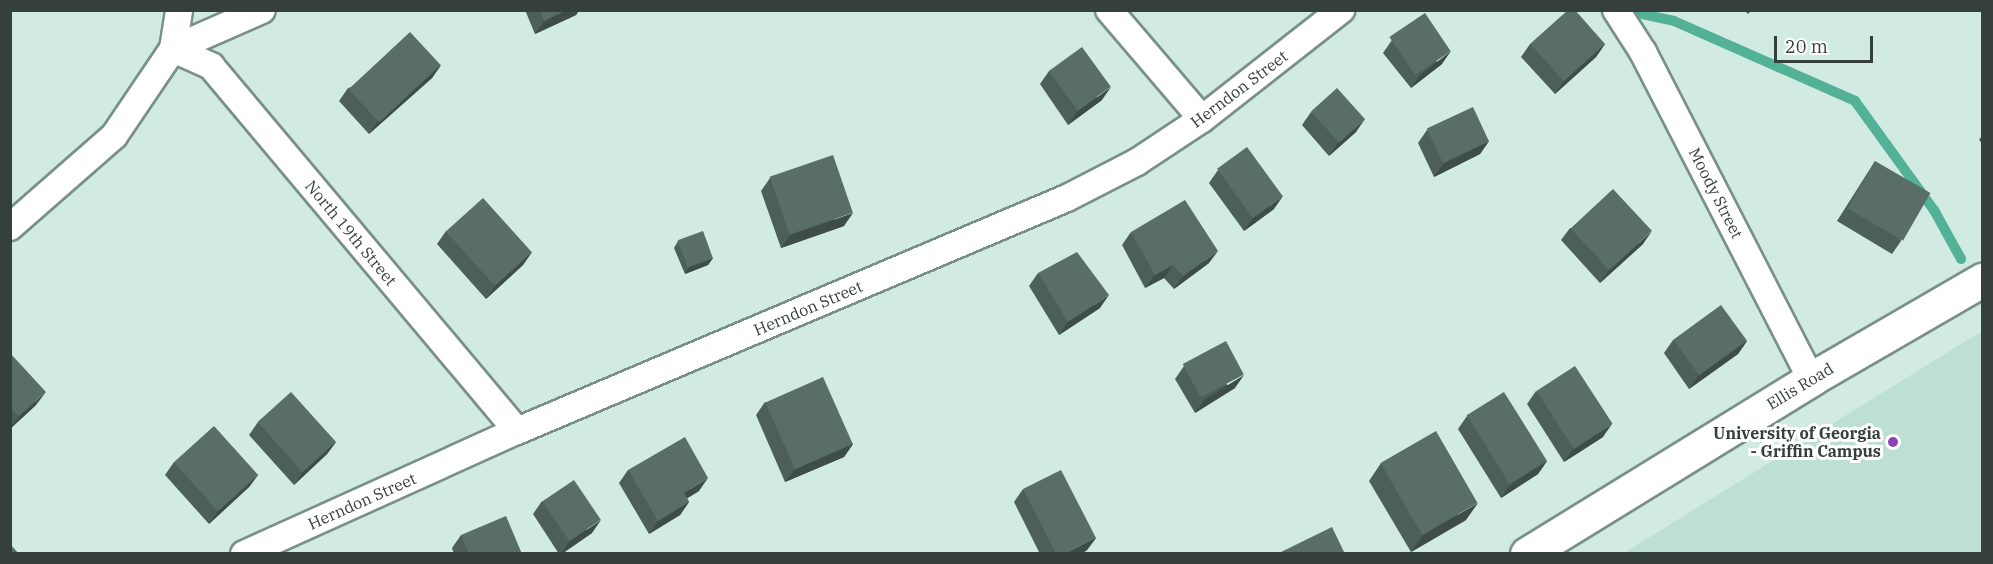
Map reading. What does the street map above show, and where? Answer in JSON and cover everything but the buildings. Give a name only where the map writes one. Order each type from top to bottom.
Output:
[{"type":"street","points":[[10,227],[114,136],[173,49],[179,10]]},
{"type":"street","points":[[173,49],[262,10]]},
{"type":"street","points":[[1109,10],[1202,119]]},
{"type":"street","name":"Herndon Street","points":[[244,554],[517,431],[1067,198],[1137,162],[1202,119],[1341,10]]},
{"type":"street","name":"Moody Street","points":[[1616,10],[1643,52],[1811,379]]},
{"type":"street","name":"North 19th Street","points":[[173,49],[211,66],[517,431]]},
{"type":"street","name":"Ellis Road","points":[[1527,554],[1811,379],[1983,280]]},
{"type":"shaded area","name":"University of Georgia - Griffin Campus","points":[[1982,331],[1982,553],[1624,553]]},
{"type":"waterway","points":[[1624,10],[1674,21],[1855,101],[1934,210],[1961,259]]},
{"type":"place","name":"University of Georgia - Griffin Campus","points":[[1893,442]]}]
